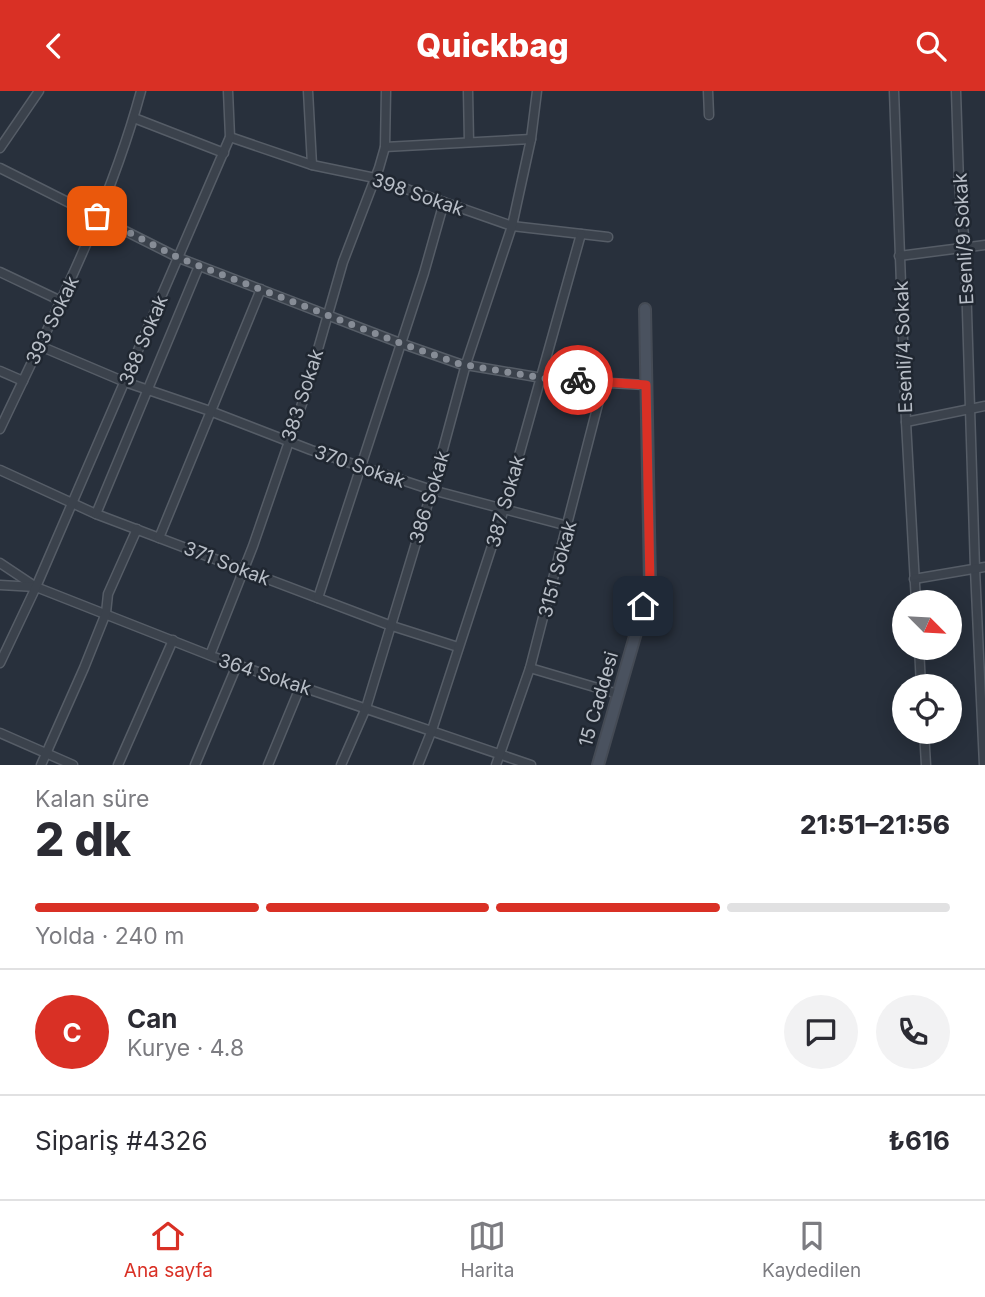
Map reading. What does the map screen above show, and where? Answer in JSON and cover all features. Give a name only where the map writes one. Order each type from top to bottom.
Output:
[{"type":"street","points":[[0,148],[39,91]]},
{"type":"street","name":"393 Sokak","points":[[0,429],[61,301],[97,216],[128,139],[141,91]]},
{"type":"street","name":"388 Sokak","points":[[0,663],[36,587],[224,153],[230,137],[229,91]]},
{"type":"street","points":[[307,91],[313,165]]},
{"type":"street","name":"383 Sokak","points":[[210,655],[244,569],[304,398],[343,262],[385,147],[386,91]]},
{"type":"street","points":[[468,91],[469,142]]},
{"type":"street","name":"386 Sokak","points":[[341,765],[366,708],[432,490],[466,364],[512,226],[531,139],[537,91]]},
{"type":"street","points":[[708,91],[709,115]]},
{"type":"street","name":"Esenli/4 Sokak","points":[[894,91],[915,590]]},
{"type":"street","name":"Esenli/9 Sokak","points":[[956,91],[959,183],[965,247],[984,765]]},
{"type":"street","points":[[134,118],[224,153]]},
{"type":"street","name":"398 Sokak","points":[[230,137],[313,165],[375,178],[512,226],[608,237]]},
{"type":"street","points":[[385,147],[531,139]]},
{"type":"street","points":[[0,168],[179,258],[400,343],[466,364],[540,377],[646,385]]},
{"type":"street","points":[[317,598],[424,273],[444,202]]},
{"type":"street","name":"387 Sokak","points":[[418,765],[505,509],[581,234]]},
{"type":"street","points":[[899,256],[985,245]]},
{"type":"street","points":[[96,514],[199,266]]},
{"type":"street","points":[[0,272],[61,301]]},
{"type":"street","points":[[159,538],[261,289]]},
{"type":"street","name":"15 Caddesi","points":[[598,765],[650,584],[645,309]]},
{"type":"street","name":"370 Sokak","points":[[40,347],[148,391],[210,411],[311,450],[432,490],[568,526]]},
{"type":"street","points":[[0,371],[23,381]]},
{"type":"street","name":"3151 Sokak","points":[[496,765],[530,668],[604,381]]},
{"type":"street","points":[[906,422],[985,406]]},
{"type":"street","name":"371 Sokak","points":[[0,470],[96,514],[389,625],[458,647]]},
{"type":"street","points":[[973,489],[985,487]]},
{"type":"street","points":[[41,765],[106,613],[108,594],[136,529]]},
{"type":"street","points":[[0,563],[36,587]]},
{"type":"street","points":[[914,579],[985,567]]},
{"type":"street","name":"364 Sokak","points":[[0,585],[36,587],[237,665],[531,765]]},
{"type":"street","points":[[118,765],[173,640]]},
{"type":"street","points":[[195,765],[237,665]]},
{"type":"street","points":[[530,668],[618,694]]},
{"type":"street","points":[[268,765],[301,685]]},
{"type":"street","points":[[0,733],[73,765]]},
{"type":"street","points":[[925,744],[926,765]]},
{"type":"way so far","points":[[97,216],[179,258],[460,364],[554,380],[578,380]]},
{"type":"route","points":[[578,380],[646,385],[650,584],[643,606]]}]
